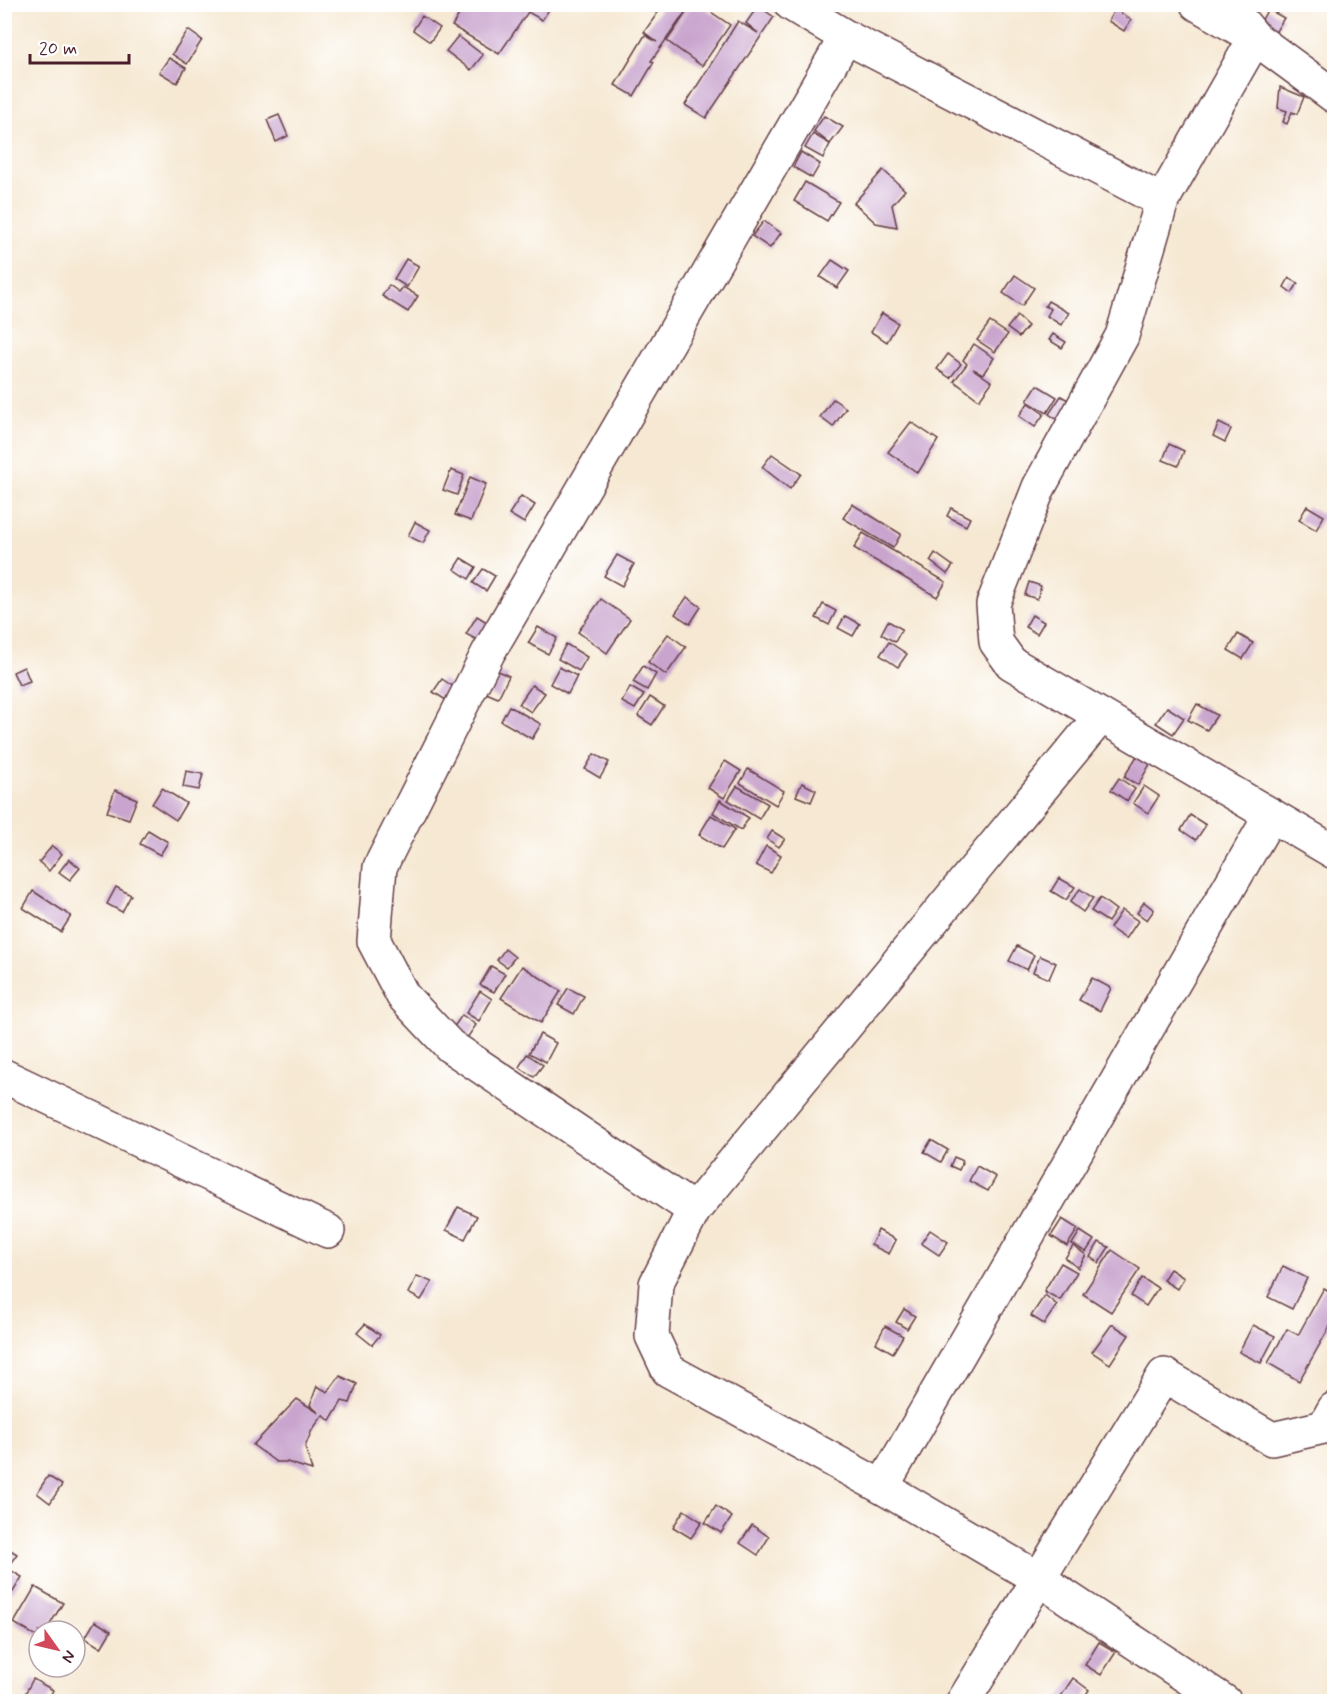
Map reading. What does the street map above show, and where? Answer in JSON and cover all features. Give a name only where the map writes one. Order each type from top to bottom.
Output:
[{"type":"street","points":[[791,4],[846,37],[1162,201]]},
{"type":"street","points":[[1197,4],[1255,38],[1332,89]]},
{"type":"street","points":[[1227,4],[1255,38]]},
{"type":"street","points":[[694,1210],[450,1046],[403,996],[374,942],[380,867],[488,653],[846,37]]},
{"type":"street","points":[[1255,38],[1162,201],[1122,336],[1039,487],[993,604],[996,642],[1011,663],[1335,852]]},
{"type":"street","points":[[1101,716],[694,1210],[656,1284],[652,1336],[669,1370],[882,1487],[1039,1579],[1225,1701]]},
{"type":"street","points":[[882,1487],[1271,815]]},
{"type":"street","points":[[4,1076],[328,1231]]},
{"type":"street","points":[[963,1701],[1164,1375],[1272,1439],[1324,1426],[1335,1409]]},
{"type":"building","points":[[664,4],[685,4],[689,7],[651,61],[654,62],[634,96],[615,85],[645,35],[657,42],[644,32]]},
{"type":"building","points":[[692,4],[699,4],[730,25],[702,66],[667,41]]},
{"type":"building","points":[[465,5],[552,5],[542,20],[528,12],[499,54],[452,26]]},
{"type":"building","points":[[758,6],[774,17],[706,118],[685,105],[738,21],[758,33],[746,23]]},
{"type":"building","points":[[1115,9],[1131,20],[1124,31],[1108,21]]},
{"type":"building","points":[[1268,9],[1284,18],[1275,33],[1260,23]]},
{"type":"building","points":[[422,16],[440,28],[430,42],[413,30]]},
{"type":"building","points":[[188,30],[202,40],[187,64],[172,54]]},
{"type":"building","points":[[458,36],[483,55],[471,70],[446,51]]},
{"type":"building","points":[[169,58],[186,68],[177,83],[159,72]]},
{"type":"building","points":[[1280,87],[1304,97],[1297,114],[1292,112],[1287,124],[1283,122],[1287,111],[1278,108]]},
{"type":"building","points":[[279,115],[288,136],[276,142],[267,120]]},
{"type":"building","points":[[824,116],[843,127],[830,144],[814,131]]},
{"type":"building","points":[[813,134],[830,144],[823,158],[805,148]]},
{"type":"building","points":[[801,152],[820,164],[812,178],[793,167]]},
{"type":"building","points":[[883,170],[905,190],[892,205],[897,227],[876,223],[854,203]]},
{"type":"building","points":[[805,182],[839,202],[827,221],[794,201]]},
{"type":"building","points":[[764,221],[781,233],[770,248],[752,236]]},
{"type":"building","points":[[406,259],[419,266],[407,287],[394,279]]},
{"type":"building","points":[[832,260],[849,271],[837,288],[820,277]]},
{"type":"building","points":[[1015,275],[1034,288],[1022,306],[1003,293]]},
{"type":"building","points":[[1289,278],[1298,283],[1292,293],[1284,287]]},
{"type":"building","points":[[389,285],[399,292],[403,287],[418,296],[408,312],[382,296]]},
{"type":"building","points":[[1048,301],[1069,313],[1061,325],[1047,316],[1051,309],[1045,306]]},
{"type":"building","points":[[882,313],[898,323],[887,342],[871,332]]},
{"type":"building","points":[[1017,316],[1028,326],[1019,337],[1007,328]]},
{"type":"building","points":[[990,322],[1008,334],[995,352],[977,340]]},
{"type":"building","points":[[1053,334],[1066,342],[1062,348],[1049,340]]},
{"type":"building","points":[[974,344],[994,358],[983,374],[973,369],[992,382],[979,400],[954,381],[967,364],[963,360]]},
{"type":"building","points":[[948,354],[961,364],[950,378],[937,369]]},
{"type":"building","points":[[1037,385],[1057,397],[1047,413],[1027,401]]},
{"type":"building","points":[[1061,396],[1075,404],[1062,423],[1049,414]]},
{"type":"building","points":[[833,399],[846,408],[833,427],[820,417]]},
{"type":"building","points":[[1028,403],[1044,414],[1035,427],[1019,416]]},
{"type":"building","points":[[911,422],[938,440],[918,473],[888,452]]},
{"type":"building","points":[[1219,423],[1231,429],[1225,442],[1213,436]]},
{"type":"building","points":[[1169,444],[1184,451],[1178,466],[1163,460]]},
{"type":"building","points":[[772,454],[801,474],[790,489],[762,467]]},
{"type":"building","points":[[451,470],[464,475],[457,495],[443,490]]},
{"type":"building","points":[[470,477],[486,484],[471,521],[455,515]]},
{"type":"building","points":[[521,496],[535,505],[524,523],[509,514]]},
{"type":"building","points":[[852,504],[901,534],[893,548],[843,518]]},
{"type":"building","points":[[1307,506],[1324,516],[1316,530],[1299,520]]},
{"type":"building","points":[[951,508],[970,518],[966,526],[947,516]]},
{"type":"building","points":[[415,522],[430,530],[423,543],[408,536]]},
{"type":"building","points":[[863,533],[946,582],[937,597],[854,548]]},
{"type":"building","points":[[935,553],[953,566],[947,574],[930,561]]},
{"type":"building","points":[[617,555],[634,564],[622,586],[604,576]]},
{"type":"building","points":[[461,558],[476,567],[469,579],[454,569]]},
{"type":"building","points":[[483,569],[495,576],[486,591],[473,583]]},
{"type":"building","points":[[1029,582],[1041,586],[1037,599],[1025,595]]},
{"type":"building","points":[[687,597],[701,607],[690,624],[675,614]]},
{"type":"building","points":[[601,599],[630,619],[607,653],[578,632]]},
{"type":"building","points":[[823,604],[836,611],[829,625],[816,618]]},
{"type":"building","points":[[1032,615],[1044,622],[1037,634],[1025,627]]},
{"type":"building","points":[[477,616],[490,624],[479,641],[466,634]]},
{"type":"building","points":[[845,616],[860,624],[853,636],[838,628]]},
{"type":"building","points":[[888,621],[902,629],[895,642],[881,634]]},
{"type":"building","points":[[538,627],[557,638],[548,654],[528,643]]},
{"type":"building","points":[[668,634],[686,647],[666,675],[648,662]]},
{"type":"building","points":[[1238,634],[1253,643],[1243,659],[1228,650]]},
{"type":"building","points":[[889,642],[907,654],[898,667],[880,655]]},
{"type":"building","points":[[566,644],[587,657],[579,671],[558,659]]},
{"type":"building","points":[[643,666],[656,674],[647,690],[633,682]]},
{"type":"building","points":[[24,667],[30,681],[19,685],[13,672]]},
{"type":"building","points":[[559,667],[577,676],[568,694],[550,684]]},
{"type":"building","points":[[495,670],[509,676],[498,698],[484,692]]},
{"type":"building","points":[[442,679],[457,689],[449,702],[433,692]]},
{"type":"building","points":[[532,685],[545,693],[531,712],[519,704]]},
{"type":"building","points":[[630,687],[644,695],[635,709],[622,702]]},
{"type":"building","points":[[650,697],[664,706],[652,725],[638,716]]},
{"type":"building","points":[[1197,704],[1217,715],[1207,730],[1188,720]]},
{"type":"building","points":[[509,706],[541,724],[532,739],[501,721]]},
{"type":"building","points":[[1167,707],[1184,718],[1173,734],[1156,723]]},
{"type":"building","points":[[594,754],[609,762],[600,778],[585,769]]},
{"type":"building","points":[[1137,756],[1150,764],[1138,785],[1124,777]]},
{"type":"building","points":[[725,761],[741,771],[724,798],[708,788]]},
{"type":"building","points":[[748,769],[784,791],[776,805],[740,783]]},
{"type":"building","points":[[186,771],[203,774],[199,790],[183,787]]},
{"type":"building","points":[[1119,778],[1135,789],[1127,801],[1111,790]]},
{"type":"building","points":[[802,783],[816,790],[811,802],[796,796]]},
{"type":"building","points":[[737,786],[768,804],[759,819],[728,800]]},
{"type":"building","points":[[1144,786],[1159,796],[1148,813],[1133,803]]},
{"type":"building","points":[[162,788],[186,803],[176,820],[152,804]]},
{"type":"building","points":[[115,790],[137,799],[129,819],[107,812]]},
{"type":"building","points":[[720,800],[749,818],[741,830],[713,813]]},
{"type":"building","points":[[711,815],[735,829],[722,849],[699,835]]},
{"type":"building","points":[[1190,815],[1206,825],[1196,840],[1181,830]]},
{"type":"building","points":[[148,830],[168,842],[160,855],[140,844]]},
{"type":"building","points":[[772,831],[785,839],[779,847],[767,839]]},
{"type":"building","points":[[52,846],[62,854],[49,871],[39,862]]},
{"type":"building","points":[[766,846],[781,855],[771,873],[756,865]]},
{"type":"building","points":[[69,859],[80,868],[70,880],[59,872]]},
{"type":"building","points":[[1059,878],[1075,887],[1066,900],[1051,891]]},
{"type":"building","points":[[116,887],[131,895],[122,912],[107,904]]},
{"type":"building","points":[[1080,889],[1093,898],[1083,912],[1070,902]]},
{"type":"building","points":[[33,891],[71,916],[61,932],[23,908]]},
{"type":"building","points":[[1100,898],[1116,910],[1108,922],[1091,911]]},
{"type":"building","points":[[1144,902],[1154,910],[1147,920],[1137,913]]},
{"type":"building","points":[[1122,910],[1138,921],[1126,939],[1110,928]]},
{"type":"building","points":[[1017,946],[1034,955],[1027,970],[1009,961]]},
{"type":"building","points":[[505,949],[515,957],[507,967],[497,960]]},
{"type":"building","points":[[1040,956],[1056,963],[1049,979],[1033,972]]},
{"type":"building","points":[[491,966],[505,974],[494,992],[480,985]]},
{"type":"building","points":[[522,966],[561,991],[541,1023],[501,998]]},
{"type":"building","points":[[1092,978],[1111,988],[1100,1011],[1079,1000]]},
{"type":"building","points":[[568,988],[584,996],[574,1014],[558,1005]]},
{"type":"building","points":[[480,991],[492,999],[479,1021],[466,1013]]},
{"type":"building","points":[[462,1015],[476,1025],[465,1041],[451,1031]]},
{"type":"building","points":[[540,1034],[556,1043],[546,1062],[529,1053]]},
{"type":"building","points":[[527,1054],[543,1065],[534,1077],[519,1067]]},
{"type":"building","points":[[931,1140],[948,1150],[941,1162],[924,1152]]},
{"type":"building","points":[[954,1157],[963,1161],[959,1170],[950,1166]]},
{"type":"building","points":[[977,1166],[996,1177],[988,1191],[969,1181]]},
{"type":"building","points":[[458,1207],[477,1216],[465,1239],[446,1230]]},
{"type":"building","points":[[1062,1219],[1078,1229],[1067,1246],[1051,1236]]},
{"type":"building","points":[[878,1230],[896,1240],[889,1254],[871,1245]]},
{"type":"building","points":[[930,1230],[948,1242],[939,1255],[921,1243]]},
{"type":"building","points":[[1080,1231],[1094,1240],[1086,1252],[1072,1244]]},
{"type":"building","points":[[1099,1242],[1109,1247],[1099,1263],[1090,1257]]},
{"type":"building","points":[[1073,1246],[1086,1255],[1078,1268],[1065,1258]]},
{"type":"building","points":[[1112,1250],[1140,1269],[1111,1312],[1083,1294]]},
{"type":"building","points":[[1061,1263],[1077,1272],[1060,1300],[1044,1291]]},
{"type":"building","points":[[1283,1266],[1307,1278],[1292,1309],[1268,1297]]},
{"type":"building","points":[[1170,1269],[1184,1278],[1177,1289],[1163,1280]]},
{"type":"building","points":[[417,1276],[432,1282],[421,1300],[408,1293]]},
{"type":"building","points":[[1142,1278],[1158,1288],[1146,1306],[1131,1296]]},
{"type":"building","points":[[1324,1288],[1334,1294],[1334,1319],[1299,1381],[1268,1363],[1287,1329],[1298,1335]]},
{"type":"building","points":[[1045,1295],[1057,1305],[1044,1324],[1031,1316]]},
{"type":"building","points":[[904,1309],[915,1316],[907,1329],[896,1322]]},
{"type":"building","points":[[365,1324],[380,1335],[372,1345],[357,1333]]},
{"type":"building","points":[[1112,1324],[1129,1335],[1110,1364],[1092,1352]]},
{"type":"building","points":[[1253,1325],[1275,1336],[1261,1363],[1239,1352]]},
{"type":"building","points":[[885,1326],[903,1336],[893,1353],[876,1343]]},
{"type":"building","points":[[340,1376],[357,1384],[350,1403],[342,1401],[330,1421],[323,1415],[312,1430],[305,1447],[312,1470],[287,1462],[276,1462],[253,1445],[297,1399],[319,1413],[310,1405],[317,1386],[328,1392]]},
{"type":"building","points":[[48,1476],[62,1485],[50,1503],[37,1493]]},
{"type":"building","points":[[716,1506],[732,1517],[721,1533],[705,1523]]},
{"type":"building","points":[[684,1510],[702,1522],[691,1538],[673,1527]]},
{"type":"building","points":[[752,1525],[769,1537],[758,1555],[740,1543]]},
{"type":"building","points":[[4,1546],[17,1554],[7,1568],[4,1566]]},
{"type":"building","points":[[10,1570],[22,1577],[13,1592],[4,1586],[4,1580]]},
{"type":"building","points":[[35,1587],[63,1603],[53,1619],[27,1619],[27,1631],[14,1623]]},
{"type":"building","points":[[95,1621],[111,1631],[101,1648],[87,1639],[87,1635]]},
{"type":"building","points":[[1099,1642],[1116,1652],[1101,1675],[1085,1665]]},
{"type":"building","points":[[1073,1678],[1089,1690],[1081,1702],[1057,1702]]},
{"type":"building","points":[[33,1679],[53,1690],[47,1702],[37,1702],[25,1694]]}]
